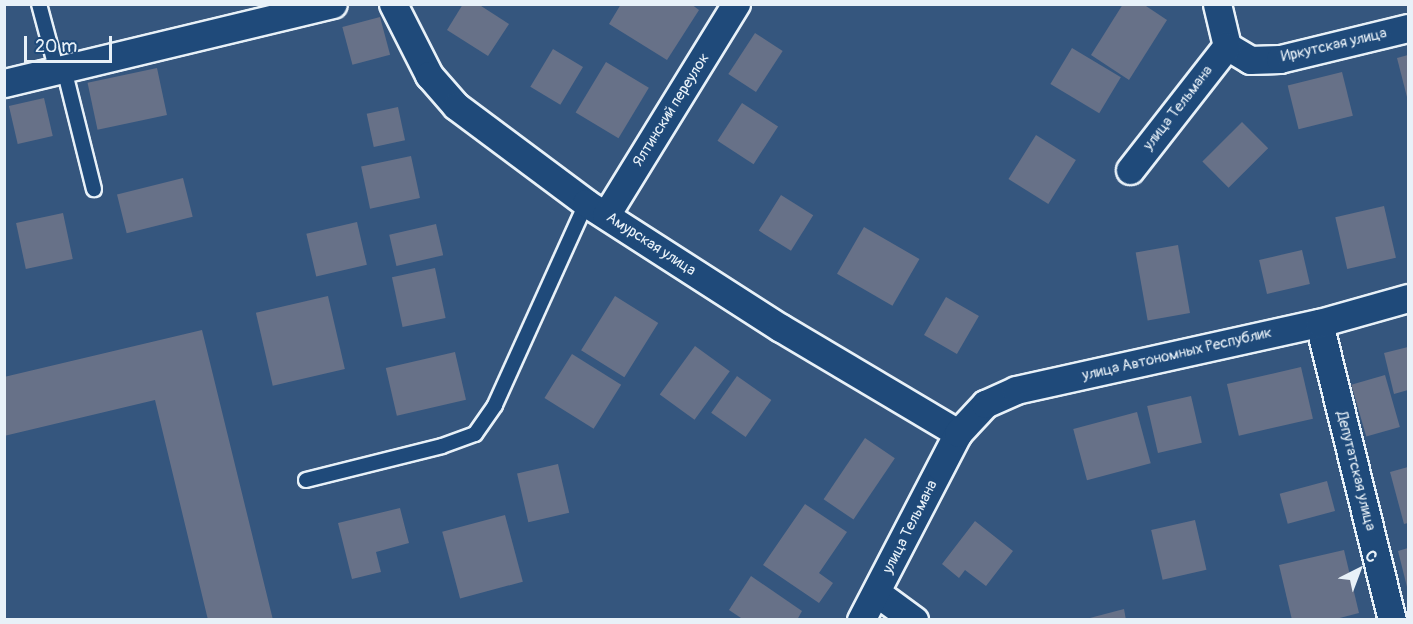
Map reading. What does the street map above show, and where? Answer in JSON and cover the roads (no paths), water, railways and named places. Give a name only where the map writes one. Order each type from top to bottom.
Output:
[{"type":"street","points":[[4,83],[333,4]]},
{"type":"street","name":"Амурская улица","points":[[393,4],[441,92],[596,209],[781,328],[958,433]]},
{"type":"street","name":"Ялтинский переулок","points":[[596,209],[736,4]]},
{"type":"street","points":[[1217,4],[1227,46]]},
{"type":"street","name":"Иркутская улица","points":[[1227,46],[1250,60],[1280,58],[1408,28]]},
{"type":"street","name":"улица Тельмана","points":[[1130,170],[1227,46]]},
{"type":"street","name":"улица Автономных Республик","points":[[958,433],[985,404],[1016,390],[1319,322],[1408,298]]},
{"type":"street","name":"Депутатская улица","points":[[1319,322],[1392,620]]},
{"type":"street","name":"улица Тельмана","points":[[861,620],[958,433]]},
{"type":"street","points":[[876,593],[914,620]]},
{"type":"lane","points":[[39,4],[94,189]]},
{"type":"lane","points":[[306,480],[442,447],[475,434],[495,405],[596,209]]}]
